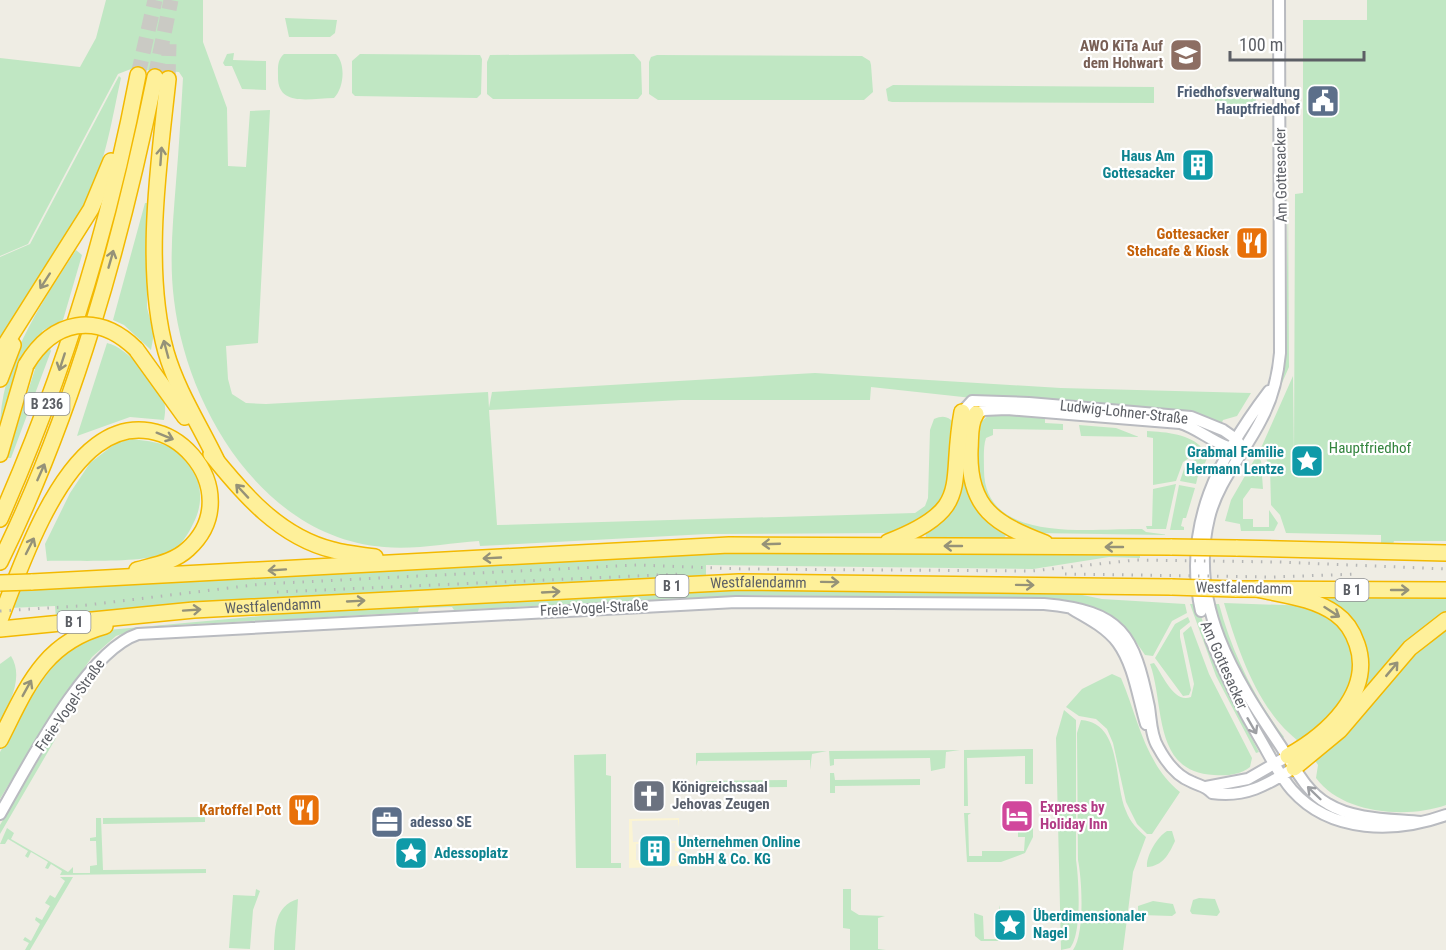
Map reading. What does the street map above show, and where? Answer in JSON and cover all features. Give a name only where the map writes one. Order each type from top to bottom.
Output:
[{"type":"highway","name":"B 236","points":[[0,519],[38,429],[82,302],[111,200],[138,75],[98,194],[31,303]]},
{"type":"highway","name":"B 236","points":[[0,562],[46,462],[95,315],[161,78],[155,239],[156,297],[164,343],[173,373],[216,459]]},
{"type":"highway","points":[[0,353],[31,303]]},
{"type":"highway","points":[[0,379],[31,303]]},
{"type":"highway","points":[[0,454],[26,365],[46,339],[66,328],[83,325],[112,331],[136,349],[216,459],[255,505],[279,526],[301,538],[334,551],[398,563]]},
{"type":"highway","points":[[879,546],[925,526],[949,502],[957,478],[970,409]]},
{"type":"highway","points":[[970,409],[971,476],[979,498],[992,517],[1002,525],[1053,546]]},
{"type":"highway","points":[[0,620],[23,559],[42,522],[62,486],[85,456],[96,446],[120,433],[145,430],[159,433],[183,445],[200,464],[208,491],[206,519],[195,541],[176,557],[118,577]]},
{"type":"highway","points":[[18,526],[16,542],[0,584],[729,545],[1172,547],[1446,553]]},
{"type":"highway","name":"Westfalendamm","points":[[7,628],[134,615],[739,582],[1446,591]]},
{"type":"highway","points":[[1257,589],[1325,607],[1343,620],[1359,649],[1361,669],[1355,694],[1328,726],[1284,766]]},
{"type":"highway","points":[[0,740],[32,680],[52,652],[88,631],[134,615]]},
{"type":"highway","points":[[1284,766],[1340,730],[1415,642],[1446,620]]},
{"type":"street","name":"Am Gottesacker","points":[[1280,0],[1282,321],[1280,353],[1273,386],[1262,418],[1218,492],[1208,520],[1204,561],[1207,604],[1222,649],[1284,766]]},
{"type":"street","name":"Am Gottesacker","points":[[1273,386],[1229,448],[1210,488],[1199,530],[1196,561],[1200,604],[1207,630],[1231,687],[1284,766]]},
{"type":"street","name":"Ludwig-Lohner-Straße","points":[[970,409],[1029,403],[1179,415],[1213,425],[1236,439],[1243,449]]},
{"type":"street","name":"Ludwig-Lohner-Straße","points":[[970,409],[1174,422],[1197,429],[1229,448],[1243,449]]},
{"type":"street","name":"Freie-Vogel-Straße","points":[[0,814],[51,728],[102,657],[120,642],[138,634],[736,602],[887,601],[1044,604],[1089,610],[1101,615],[1119,629],[1130,642],[1142,670],[1154,737],[1175,771],[1193,783],[1206,787],[1212,793],[1243,793],[1263,787],[1284,766]]},
{"type":"street","points":[[1284,766],[1329,805],[1369,817],[1421,822],[1446,814]]},
{"type":"green space","points":[[106,0],[203,0],[203,42],[227,108],[228,166],[246,167],[250,111],[270,110],[258,343],[226,346],[228,379],[232,394],[246,403],[266,404],[488,392],[489,408],[492,392],[815,373],[1061,388],[1251,393],[1237,416],[1223,420],[1221,425],[871,387],[870,400],[682,400],[489,410],[497,525],[915,513],[925,506],[928,498],[930,430],[934,419],[940,417],[945,417],[954,423],[955,468],[936,513],[891,533],[707,534],[480,546],[479,541],[408,548],[384,547],[341,538],[302,520],[268,494],[239,461],[215,424],[195,383],[182,342],[173,285],[173,226],[183,78],[179,72],[131,69],[118,74],[28,244],[0,256],[0,58],[80,67],[96,38]]},
{"type":"green space","name":"Hauptfriedhof","points":[[1367,0],[1446,0],[1446,541],[1394,541],[1393,544],[1381,544],[1381,535],[1286,533],[1280,515],[1271,505],[1270,467],[1261,448],[1293,376],[1294,460],[1295,194],[1303,193],[1303,20],[1367,20]]},
{"type":"green space","points":[[285,18],[337,20],[335,33],[330,37],[289,37]]},
{"type":"green space","points":[[234,53],[233,60],[266,61],[266,90],[242,89],[232,66],[225,66],[223,63],[227,54]]},
{"type":"green space","points":[[284,54],[336,54],[341,64],[342,82],[334,98],[297,99],[283,93],[279,86],[278,70],[279,61]]},
{"type":"green space","points":[[360,54],[480,55],[482,59],[481,94],[477,98],[355,96],[352,93],[352,61]]},
{"type":"green space","points":[[634,54],[641,62],[642,94],[638,99],[493,99],[487,94],[487,62],[490,55]]},
{"type":"green space","points":[[657,55],[862,56],[870,61],[873,92],[864,100],[658,100],[649,94],[649,62],[651,57]]},
{"type":"green space","points":[[119,76],[121,78],[108,139],[88,197],[0,342],[0,257],[30,244]]},
{"type":"green space","points":[[893,85],[1154,87],[1154,103],[892,102],[888,101],[886,89]]},
{"type":"green space","points":[[1215,87],[1256,88],[1256,105],[1215,104]]},
{"type":"green space","points":[[1288,198],[1289,367],[1260,433],[1258,432],[1284,364]]},
{"type":"green space","points":[[145,203],[149,203],[147,308],[154,333],[151,350],[124,325],[113,320]]},
{"type":"green space","points":[[76,250],[82,255],[63,320],[42,331],[51,351],[11,458],[7,458],[35,369],[20,364],[0,431],[7,381],[24,336]]},
{"type":"green space","points":[[107,343],[124,351],[147,375],[164,402],[164,420],[130,417],[77,436]]},
{"type":"green space","points":[[991,413],[1045,415],[1045,423],[1063,424],[1063,430],[993,429],[993,435],[986,438],[984,470],[989,494],[1002,511],[1021,521],[1044,527],[1070,530],[1142,529],[1146,532],[1169,535],[1034,533],[996,516],[977,479],[977,431],[980,423]]},
{"type":"green space","points":[[1079,425],[1116,428],[1139,437],[1081,436]]},
{"type":"green space","points":[[1147,431],[1185,437],[1203,449],[1183,462],[1176,481],[1153,485],[1153,438],[1147,437]]},
{"type":"green space","points":[[132,439],[155,442],[172,448],[184,458],[196,475],[200,504],[184,540],[171,552],[159,556],[111,561],[47,561],[45,544],[70,493],[90,463],[116,443]]},
{"type":"green space","points":[[1206,453],[1209,454],[1201,472],[1199,471],[1196,484],[1180,481],[1185,466]]},
{"type":"green space","points":[[1257,455],[1261,461],[1263,489],[1251,488],[1243,499],[1243,519],[1253,519],[1253,527],[1269,527],[1269,510],[1278,523],[1274,531],[1241,531],[1240,524],[1225,521],[1231,500]]},
{"type":"green space","points":[[966,462],[1007,534],[1004,538],[926,537],[925,531]]},
{"type":"green space","points":[[1176,484],[1166,529],[1147,529],[1146,526],[1152,526],[1153,489]]},
{"type":"green space","points":[[1179,485],[1195,488],[1186,518],[1183,518],[1181,526],[1184,530],[1170,530]]},
{"type":"green space","points":[[737,550],[1140,555],[1140,558],[1109,557],[1033,569],[706,565],[706,578],[141,607],[56,618],[55,606],[9,608],[14,594],[20,590]]},
{"type":"green space","points":[[736,589],[1068,592],[1102,599],[1185,604],[1187,613],[1172,621],[1153,656],[1145,655],[1126,629],[1105,613],[1080,603],[1048,598],[749,595],[454,610],[452,607],[419,608],[418,612],[142,627],[116,636],[92,657],[47,721],[0,799],[0,752],[40,681],[63,651],[108,630],[305,612]]},
{"type":"green space","points":[[1327,598],[1446,598],[1446,615],[1339,721],[1364,656],[1327,604]]},
{"type":"green space","points":[[1224,603],[1311,606],[1340,623],[1358,658],[1343,704],[1301,743],[1273,715],[1252,680]]},
{"type":"green space","points":[[1190,604],[1197,604],[1224,686],[1259,752],[1256,753],[1216,676]]},
{"type":"green space","points":[[1212,604],[1219,604],[1237,657],[1263,706],[1284,737],[1282,739],[1242,674],[1225,640]]},
{"type":"green space","points":[[1188,617],[1190,622],[1180,630],[1180,637],[1191,690],[1189,695],[1183,696],[1155,658],[1175,624]]},
{"type":"green space","points":[[1446,623],[1446,805],[1413,812],[1376,810],[1358,806],[1327,790],[1316,778],[1318,765],[1314,759],[1409,653]]},
{"type":"green space","points":[[1191,626],[1209,674],[1252,758],[1250,767],[1238,773],[1214,775],[1194,771],[1180,762],[1170,749],[1164,734],[1150,664],[1154,663],[1174,692],[1185,698],[1191,697],[1194,684],[1183,633]]},
{"type":"green space","points":[[11,656],[15,664],[16,681],[0,723],[0,664]]},
{"type":"green space","points":[[1112,674],[1121,678],[1144,740],[1158,768],[1180,792],[1152,834],[1147,834],[1137,824],[1126,802],[1113,743],[1107,729],[1096,719],[1079,716],[1066,707],[1082,689]]},
{"type":"green space","points":[[1064,710],[1076,720],[1076,860],[1079,906],[1074,941],[1070,948],[1061,950],[1056,738]]},
{"type":"green space","points":[[1081,720],[1094,724],[1104,731],[1114,756],[1126,811],[1134,825],[1146,837],[1133,872],[1123,950],[1073,950],[1077,942],[1082,906],[1078,860],[1077,733]]},
{"type":"green space","points":[[52,737],[56,738],[0,834],[0,825]]},
{"type":"green space","points":[[1033,749],[1033,784],[1025,784],[1025,756],[967,758],[968,806],[964,806],[964,750]]},
{"type":"green space","points":[[960,750],[946,752],[945,768],[931,771],[930,758],[834,759],[834,765],[830,766],[829,751]]},
{"type":"green space","points":[[827,751],[812,754],[810,770],[810,760],[698,761],[696,766],[696,753]]},
{"type":"green space","points":[[606,754],[606,775],[611,776],[611,863],[621,863],[621,868],[576,868],[574,755]]},
{"type":"green space","points":[[830,773],[834,773],[835,780],[920,779],[920,785],[835,786],[835,793],[830,793]]},
{"type":"green space","points":[[787,780],[787,787],[706,788],[706,781]]},
{"type":"green space","points":[[1033,805],[1033,837],[1025,853],[1001,862],[967,862],[964,813],[971,813],[968,815],[969,856],[982,856],[982,851],[1024,851],[1025,837],[1018,837],[1018,829],[1026,829],[1026,808]]},
{"type":"green space","points":[[205,817],[205,822],[103,824],[103,818]]},
{"type":"green space","points":[[96,818],[101,818],[103,870],[206,869],[206,873],[60,875],[62,871],[51,864],[48,869],[45,868],[48,862],[31,852],[28,858],[25,856],[28,851],[8,839],[5,844],[0,844],[7,828],[14,833],[11,839],[68,872],[73,867],[73,873],[90,873],[90,866],[97,865],[96,841],[90,841],[90,838],[96,837]]},
{"type":"green space","points":[[1167,831],[1172,831],[1175,841],[1170,850],[1161,862],[1147,867],[1153,847]]},
{"type":"green space","points":[[60,877],[73,877],[30,950],[25,950],[29,943],[23,940],[25,937],[31,941],[40,924],[35,920],[36,917],[42,920],[50,906],[45,903],[50,895],[55,898],[65,881]]},
{"type":"green space","points":[[256,889],[260,891],[253,910],[250,949],[229,948],[233,895],[255,896]]},
{"type":"green space","points":[[843,889],[851,889],[851,910],[859,915],[885,916],[878,918],[878,949],[886,950],[850,950],[850,929],[843,928]]},
{"type":"green space","points":[[298,899],[295,950],[274,950],[277,919],[284,907]]},
{"type":"green space","points":[[1215,899],[1220,912],[1217,916],[1192,914],[1190,911],[1193,900]]},
{"type":"green space","points":[[1153,901],[1173,904],[1176,913],[1172,916],[1138,913],[1138,906]]},
{"type":"green space","points":[[999,905],[1001,913],[1018,913],[1018,930],[1007,941],[981,941],[975,936],[974,913],[983,916],[984,939],[1000,939]]},
{"type":"sand","points":[[679,818],[679,827],[678,820],[632,821],[633,842],[679,841],[679,851],[675,851],[675,843],[636,844],[636,860],[675,860],[675,853],[679,853],[678,866],[629,868],[629,819]]},
{"type":"tunnel","points":[[138,75],[155,0]]},
{"type":"tunnel","points":[[155,77],[171,0]]},
{"type":"tunnel","points":[[168,79],[169,44]]},
{"type":"railway","points":[[0,611],[79,606],[262,584],[637,565],[743,569],[1032,571],[1136,560],[1279,562],[1446,569]]},
{"type":"railway","points":[[277,592],[681,574]]},
{"type":"railway","points":[[1065,574],[1272,577],[1359,574]]},
{"type":"place","name":"AWO KiTa Auf dem Hohwart","points":[[1186,55]]},
{"type":"place","name":"Friedhofsverwaltung Hauptfriedhof","points":[[1323,101]]},
{"type":"place","name":"Haus Am Gottesacker","points":[[1198,165]]},
{"type":"place","name":"Gottesacker Stehcafe & Kiosk","points":[[1252,243]]},
{"type":"place","name":"Grabmal Familie Hermann Lentze","points":[[1307,461]]},
{"type":"place","name":"Königreichssaal Jehovas Zeugen","points":[[649,796]]},
{"type":"place","name":"Kartoffel Pott","points":[[304,810]]},
{"type":"place","name":"Express by Holiday Inn","points":[[1017,816]]},
{"type":"place","name":"adesso SE","points":[[387,822]]},
{"type":"place","name":"Unternehmen Online GmbH & Co. KG","points":[[655,851]]},
{"type":"place","name":"Adessoplatz","points":[[411,853]]},
{"type":"place","name":"Überdimensionaler Nagel","points":[[1010,925]]}]
